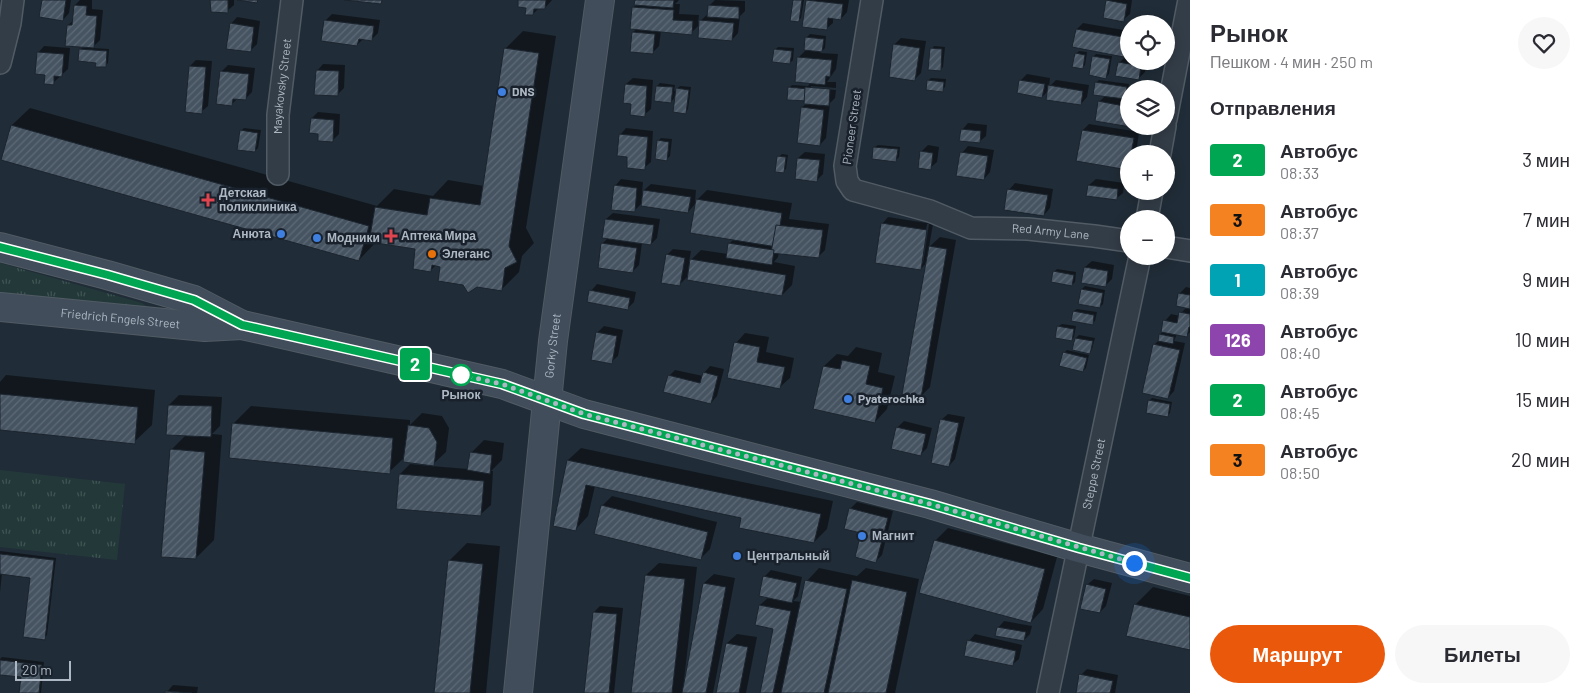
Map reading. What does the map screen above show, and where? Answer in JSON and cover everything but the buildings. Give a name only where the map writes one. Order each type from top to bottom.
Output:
[{"type":"street","points":[[0,63],[10,23],[13,0]]},
{"type":"street","name":"Mayakovsky Street","points":[[278,174],[278,115],[292,0]]},
{"type":"street","name":"Gorky Street","points":[[518,693],[553,341],[600,0]]},
{"type":"street","name":"Pioneer Street","points":[[872,0],[845,166],[847,180],[853,190],[930,211],[971,228]]},
{"type":"street","points":[[1174,80],[1189,0]]},
{"type":"street","name":"Red Army Lane","points":[[971,228],[1028,229],[1120,240]]},
{"type":"street","name":"Friedrich Engels Street","points":[[0,248],[108,275],[194,300],[242,325],[502,384],[584,414],[930,504],[1079,548],[1190,578]]},
{"type":"street","points":[[1175,248],[1190,251]]},
{"type":"street","name":"Steppe Street","points":[[1048,693],[1138,265]]},
{"type":"street","name":"Friedrich Engels Street","points":[[0,307],[205,327],[242,325]]},
{"type":"green space","points":[[0,263],[142,303],[150,309],[0,298]]},
{"type":"green space","points":[[0,470],[125,484],[117,560],[0,547]]},
{"type":"bus line","name":"2","points":[[0,247],[194,300],[242,325],[502,384],[584,414],[930,504],[1079,548],[1190,578]]},
{"type":"place","name":"DNS","points":[[502,92]]},
{"type":"place","name":"Детская поликлиника","points":[[208,200]]},
{"type":"place","name":"Анюта","points":[[281,234]]},
{"type":"place","name":"Аптека Мира","points":[[391,236]]},
{"type":"place","name":"Модники","points":[[317,238]]},
{"type":"place","name":"Элеганс","points":[[432,254]]},
{"type":"place","name":"Рынок","points":[[461,375]]},
{"type":"place","name":"Pyaterochka","points":[[848,399]]},
{"type":"place","name":"Магнит","points":[[862,536]]},
{"type":"place","name":"Центральный","points":[[737,556]]},
{"type":"route","points":[[461,375],[502,384],[584,414],[930,504],[1134,563]]}]
